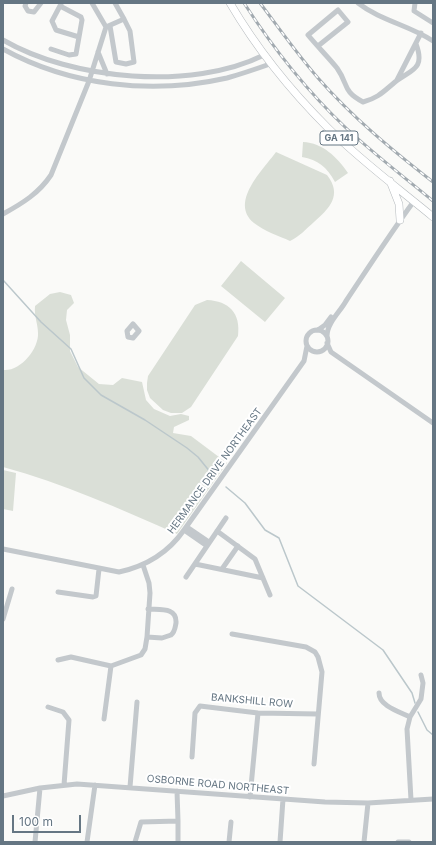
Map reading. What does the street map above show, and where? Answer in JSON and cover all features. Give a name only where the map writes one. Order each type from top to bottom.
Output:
[{"type":"highway","name":"GA 141","points":[[230,3],[270,64],[329,129],[433,216]]},
{"type":"highway","points":[[390,181],[399,204],[400,220]]},
{"type":"street","points":[[26,3],[25,6],[28,11],[34,12],[41,3]]},
{"type":"street","points":[[92,3],[108,26],[116,62],[126,64],[134,62],[130,31],[115,3]]},
{"type":"street","points":[[358,3],[377,16],[422,33],[433,41]]},
{"type":"street","points":[[415,3],[414,11],[433,22]]},
{"type":"street","points":[[51,49],[69,55],[76,54],[79,37],[80,17],[61,4],[52,21],[56,30],[79,37]]},
{"type":"street","points":[[318,46],[348,22],[338,10],[308,35],[338,69],[351,95],[363,102],[375,99],[398,78],[412,72],[418,63],[419,52],[415,46]]},
{"type":"street","points":[[3,214],[30,198],[42,188],[48,179],[89,81],[108,26],[124,19]]},
{"type":"street","points":[[398,78],[422,33]]},
{"type":"street","points":[[3,40],[33,55],[92,72],[107,74],[164,77],[201,73],[252,62],[264,55]]},
{"type":"street","points":[[3,49],[46,69],[89,81],[134,85],[176,85],[226,78],[270,64]]},
{"type":"street","points":[[98,52],[107,74]]},
{"type":"street","points":[[94,64],[104,66]]},
{"type":"street","name":"HERMANCE DRIVE NORTHEAST","points":[[327,343],[328,327],[414,201]]},
{"type":"street","name":"HERMANCE DRIVE NORTHEAST","points":[[305,358],[307,346],[306,336],[311,331],[318,330],[325,325],[350,294]]},
{"type":"street","points":[[318,330],[327,336]]},
{"type":"street","points":[[327,343],[323,349],[331,352],[433,423]]},
{"type":"street","points":[[327,343],[331,352]]},
{"type":"street","points":[[307,346],[313,351]]},
{"type":"street","name":"HERMANCE DRIVE NORTHEAST","points":[[3,549],[119,572],[143,565],[172,546],[305,358],[313,351],[323,349]]},
{"type":"street","points":[[186,577],[226,518]]},
{"type":"street","points":[[185,529],[208,544]]},
{"type":"street","points":[[217,531],[255,559],[270,595]]},
{"type":"street","points":[[222,570],[238,546]]},
{"type":"street","points":[[194,564],[264,578]]},
{"type":"street","points":[[58,660],[71,657],[111,666],[141,655],[145,649],[147,637],[149,582],[143,565]]},
{"type":"street","points":[[58,592],[93,597],[96,596],[99,569]]},
{"type":"street","points":[[3,619],[12,589]]},
{"type":"street","points":[[147,637],[162,638],[171,636],[175,631],[176,621],[173,613],[169,610],[148,608]]},
{"type":"street","points":[[232,634],[306,648],[315,652],[321,664],[322,672],[314,764]]},
{"type":"street","points":[[104,719],[111,666]]},
{"type":"street","points":[[411,800],[407,730],[410,717],[420,699],[422,688],[421,675]]},
{"type":"street","points":[[379,693],[379,698],[383,703],[410,717]]},
{"type":"street","points":[[130,787],[137,702]]},
{"type":"street","name":"BANKSHILL ROW","points":[[192,757],[197,708],[203,706],[258,712],[318,714]]},
{"type":"street","points":[[48,707],[64,712],[69,720],[64,785]]},
{"type":"street","points":[[250,797],[258,712]]},
{"type":"street","name":"OSBORNE ROAD NORTHEAST","points":[[3,796],[40,788],[64,785],[95,785],[250,797],[368,803],[433,799]]},
{"type":"street","points":[[87,842],[95,785]]},
{"type":"street","points":[[36,842],[40,788]]},
{"type":"street","points":[[178,791],[178,842]]},
{"type":"street","points":[[280,842],[283,799]]},
{"type":"street","points":[[364,842],[368,803]]},
{"type":"street","points":[[135,842],[141,822],[178,821]]},
{"type":"street","points":[[229,842],[231,822]]},
{"type":"street","points":[[398,842],[409,842]]},
{"type":"shaded area","points":[[303,142],[317,145],[329,152],[348,173],[335,182],[329,172],[322,165],[313,160],[302,157]]},
{"type":"shaded area","points":[[276,152],[327,175],[332,182],[334,189],[332,201],[325,212],[302,233],[290,241],[267,231],[254,223],[247,215],[245,206],[251,186]]},
{"type":"shaded area","points":[[241,261],[285,298],[265,322],[221,286]]},
{"type":"shaded area","points":[[60,292],[71,295],[74,303],[67,310],[66,320],[70,335],[70,351],[78,367],[99,384],[113,385],[122,378],[142,382],[146,400],[154,409],[170,416],[181,414],[189,416],[189,420],[174,427],[173,433],[191,436],[227,463],[177,534],[113,506],[69,489],[25,473],[3,467],[3,370],[9,370],[16,367],[32,352],[38,333],[35,306],[50,294]]},
{"type":"shaded area","points":[[207,300],[222,303],[232,310],[238,321],[238,336],[191,407],[182,413],[171,413],[163,410],[150,398],[147,390],[148,376],[195,305]]},
{"type":"shaded area","points":[[3,470],[16,473],[13,511],[3,509]]},
{"type":"waterway","points":[[3,280],[41,322],[71,349],[84,378],[101,395],[145,420],[187,448],[198,457],[215,478]]},
{"type":"waterway","points":[[226,487],[245,503],[265,530],[279,538],[298,586],[383,650],[412,693],[415,703]]},
{"type":"waterway","points":[[418,712],[427,730],[433,735]]},
{"type":"railway","points":[[244,3],[291,68],[332,114],[367,147],[433,201]]},
{"type":"railway","points":[[260,3],[303,60],[331,92],[373,133],[433,182]]}]
